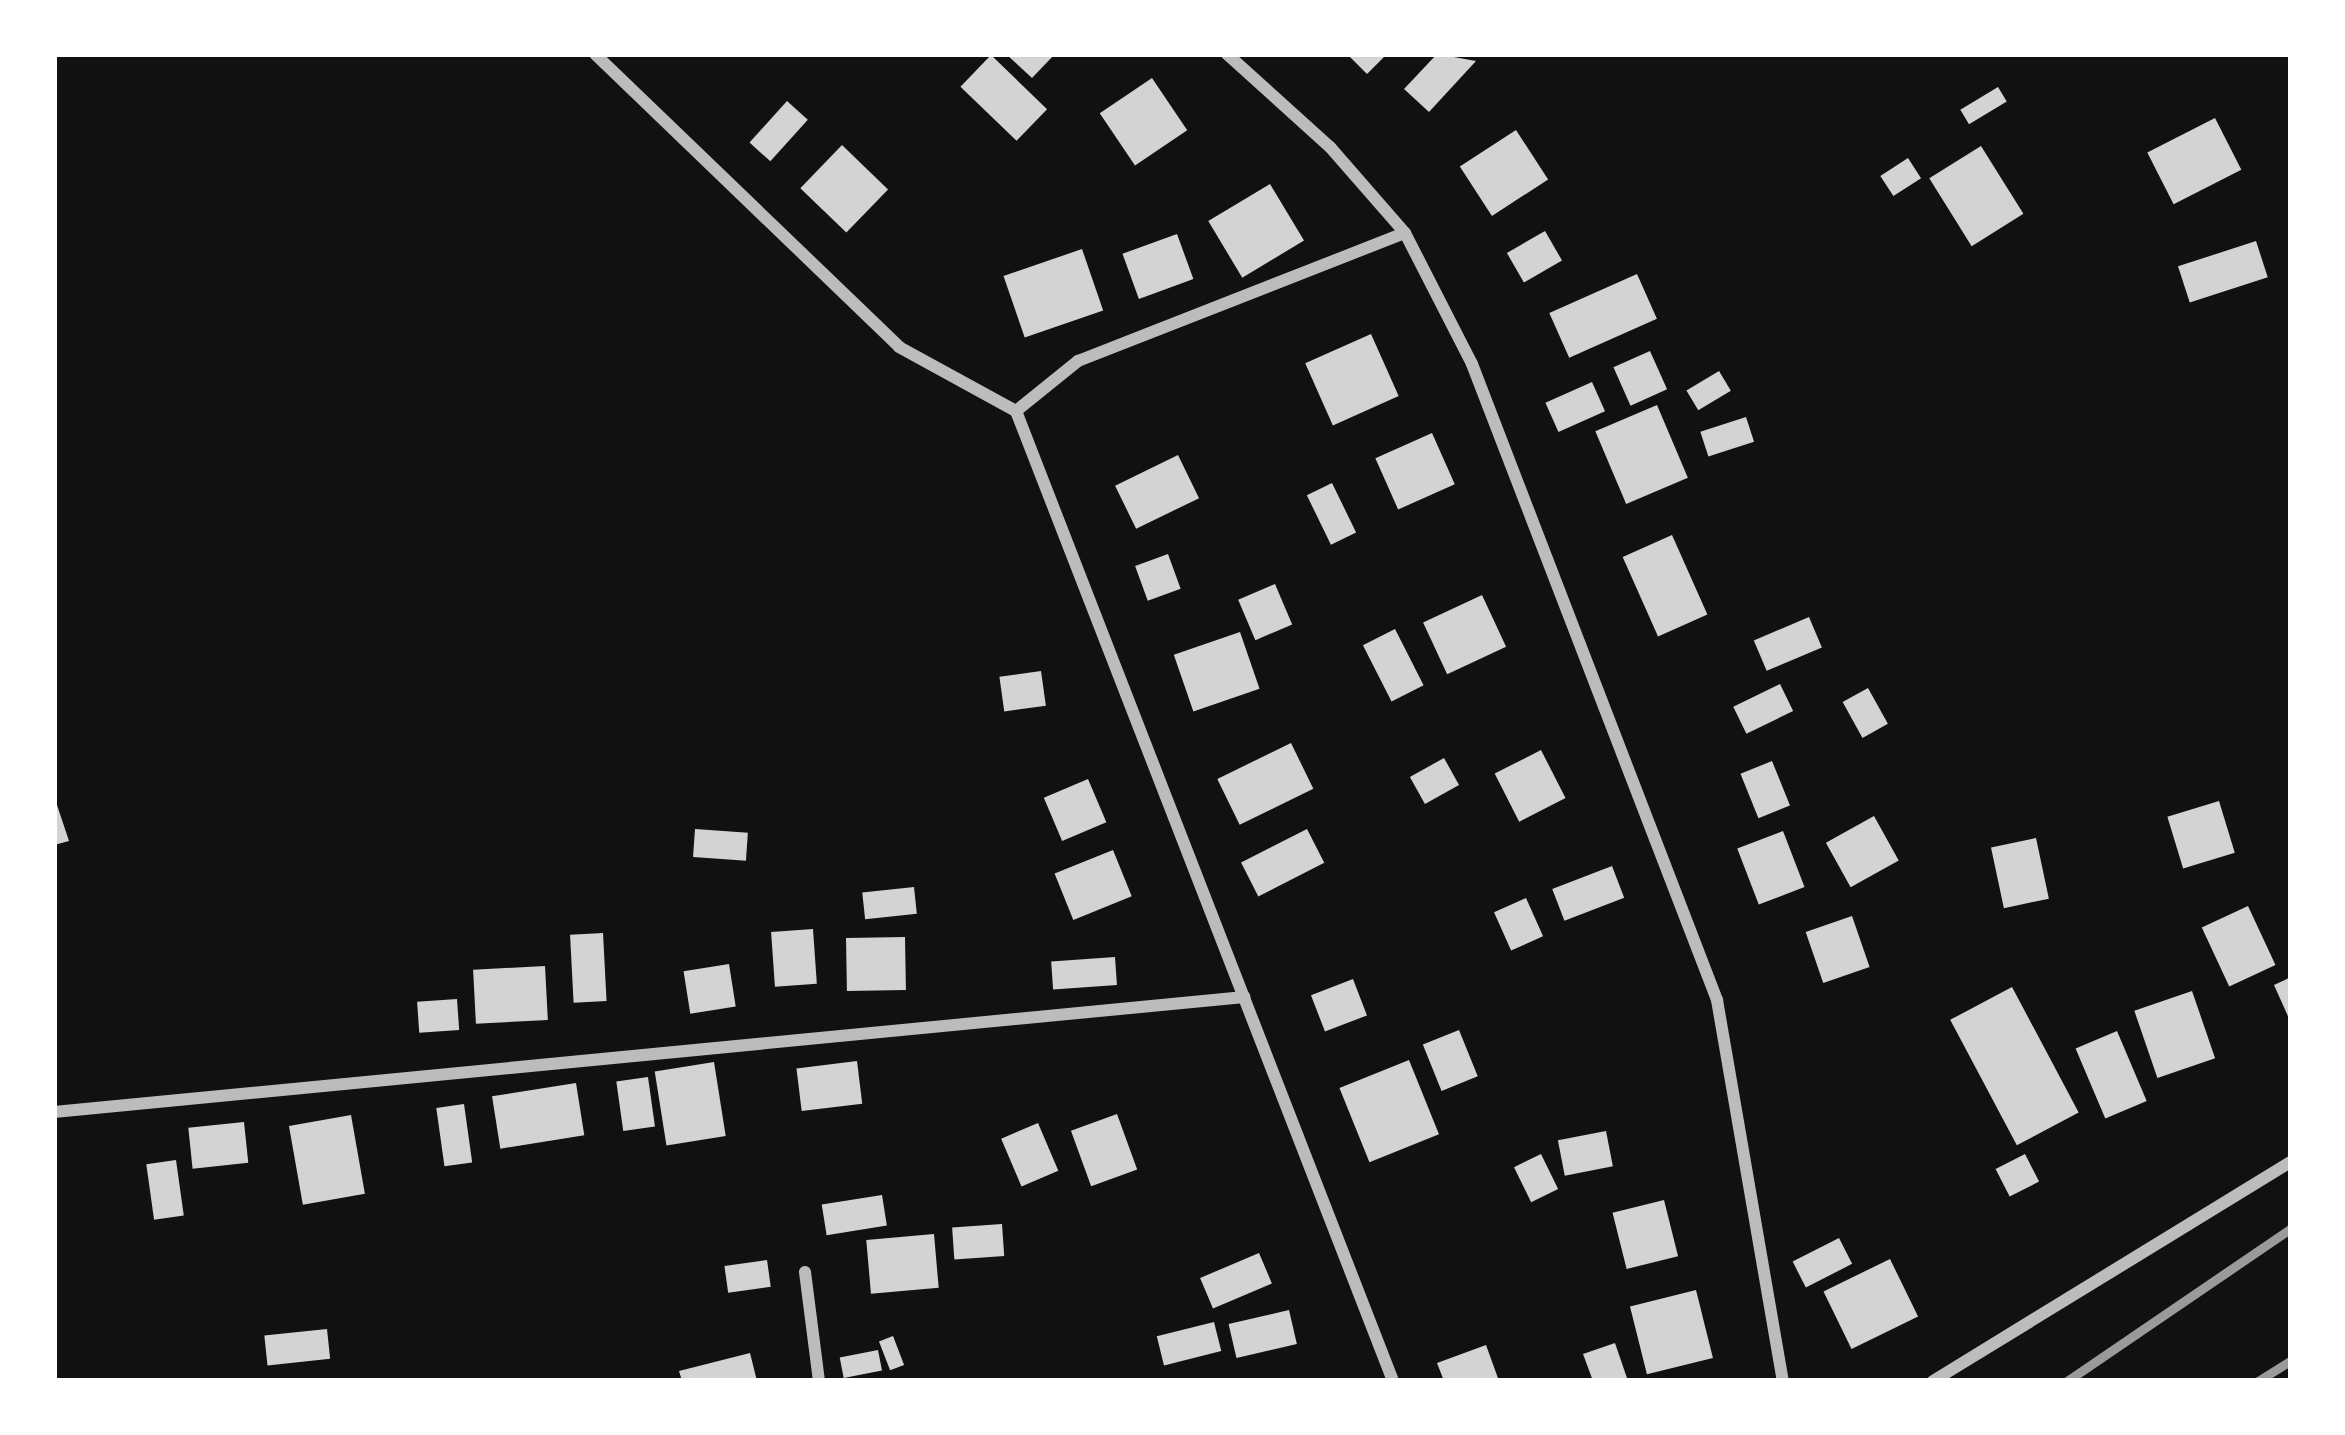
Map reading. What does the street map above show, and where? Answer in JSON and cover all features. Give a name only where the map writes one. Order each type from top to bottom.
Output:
[{"type":"street","points":[[595,54],[899,347],[1016,411],[1393,1381]]},
{"type":"street","points":[[1227,54],[1330,147],[1405,233],[1528,497],[1705,962],[1740,1099],[1784,1381]]},
{"type":"street","points":[[1016,411],[1078,361],[1405,233]]},
{"type":"street","points":[[54,1112],[1244,997]]},
{"type":"street","points":[[1933,1381],[2291,1162]]},
{"type":"street","points":[[805,1272],[819,1381]]},
{"type":"building","points":[[1006,54],[1055,54],[1032,78]]},
{"type":"building","points":[[1347,54],[1387,54],[1367,74]]},
{"type":"building","points":[[1437,54],[1476,61],[1429,112],[1404,89]]},
{"type":"building","points":[[991,55],[1047,109],[1017,141],[960,87]]},
{"type":"building","points":[[1152,78],[1187,130],[1135,165],[1100,113]]},
{"type":"building","points":[[1998,87],[2007,102],[1969,124],[1960,110]]},
{"type":"building","points":[[787,101],[808,120],[770,161],[750,143]]},
{"type":"building","points":[[2215,118],[2241,170],[2174,204],[2147,153]]},
{"type":"building","points":[[1516,130],[1548,179],[1492,216],[1460,166]]},
{"type":"building","points":[[842,145],[888,189],[846,233],[800,188]]},
{"type":"building","points":[[1981,146],[2023,214],[1972,246],[1929,178]]},
{"type":"building","points":[[1908,158],[1921,178],[1893,196],[1880,176]]},
{"type":"building","points":[[1270,184],[1304,241],[1242,278],[1208,221]]},
{"type":"building","points":[[1545,231],[1562,260],[1524,282],[1507,253]]},
{"type":"building","points":[[1177,234],[1193,279],[1139,299],[1122,254]]},
{"type":"building","points":[[2256,241],[2268,277],[2190,302],[2178,266]]},
{"type":"building","points":[[1082,249],[1103,310],[1025,337],[1004,276]]},
{"type":"building","points":[[1637,274],[1657,319],[1569,358],[1549,313]]},
{"type":"building","points":[[1371,334],[1399,396],[1333,425],[1305,363]]},
{"type":"building","points":[[1650,351],[1667,389],[1631,406],[1613,367]]},
{"type":"building","points":[[1719,371],[1731,391],[1698,410],[1686,391]]},
{"type":"building","points":[[1592,382],[1605,411],[1558,432],[1545,403]]},
{"type":"building","points":[[1657,405],[1688,478],[1626,504],[1595,431]]},
{"type":"building","points":[[1746,417],[1754,442],[1708,457],[1700,432]]},
{"type":"building","points":[[1432,433],[1455,484],[1398,509],[1375,458]]},
{"type":"building","points":[[1178,455],[1199,498],[1136,529],[1115,486]]},
{"type":"building","points":[[1332,483],[1356,532],[1331,545],[1307,495]]},
{"type":"building","points":[[1672,535],[1707,614],[1658,636],[1623,557]]},
{"type":"building","points":[[1168,554],[1181,589],[1148,601],[1135,566]]},
{"type":"building","points":[[1275,584],[1292,625],[1255,640],[1238,600]]},
{"type":"building","points":[[1482,595],[1506,647],[1447,674],[1423,622]]},
{"type":"building","points":[[1809,617],[1822,647],[1767,671],[1754,640]]},
{"type":"building","points":[[1395,629],[1424,685],[1392,701],[1363,645]]},
{"type":"building","points":[[1240,632],[1260,689],[1193,712],[1174,655]]},
{"type":"building","points":[[1041,671],[1046,706],[1004,712],[999,677]]},
{"type":"building","points":[[1780,684],[1793,711],[1746,734],[1733,707]]},
{"type":"building","points":[[1868,688],[1888,724],[1863,738],[1843,702]]},
{"type":"building","points":[[1291,743],[1313,789],[1240,825],[1217,779]]},
{"type":"building","points":[[1541,750],[1566,798],[1519,822],[1495,774]]},
{"type":"building","points":[[1444,758],[1459,785],[1425,804],[1410,777]]},
{"type":"building","points":[[1772,761],[1790,806],[1758,818],[1740,774]]},
{"type":"building","points":[[1088,779],[1106,822],[1062,841],[1044,798]]},
{"type":"building","points":[[54,796],[69,841],[54,845]]},
{"type":"building","points":[[2219,801],[2235,853],[2183,868],[2167,817]]},
{"type":"building","points":[[1874,816],[1899,861],[1851,887],[1826,843]]},
{"type":"building","points":[[695,829],[748,833],[746,861],[693,857]]},
{"type":"building","points":[[1307,829],[1324,863],[1258,896],[1241,863]]},
{"type":"building","points":[[1783,831],[1805,887],[1759,905],[1737,849]]},
{"type":"building","points":[[2036,838],[2049,899],[2004,908],[1991,848]]},
{"type":"building","points":[[1113,850],[1132,896],[1073,920],[1055,874]]},
{"type":"building","points":[[1612,866],[1624,898],[1564,921],[1552,889]]},
{"type":"building","points":[[914,887],[917,914],[865,919],[862,892]]},
{"type":"building","points":[[1526,898],[1543,936],[1511,951],[1494,912]]},
{"type":"building","points":[[2248,906],[2275,965],[2229,986],[2202,928]]},
{"type":"building","points":[[1852,916],[1870,967],[1823,983],[1806,932]]},
{"type":"building","points":[[813,929],[817,984],[775,987],[771,932]]},
{"type":"building","points":[[603,933],[607,1001],[574,1003],[570,935]]},
{"type":"building","points":[[905,937],[906,990],[847,991],[846,938]]},
{"type":"building","points":[[1115,957],[1117,985],[1053,989],[1051,961]]},
{"type":"building","points":[[729,964],[736,1006],[690,1014],[684,971]]},
{"type":"building","points":[[545,966],[548,1020],[476,1024],[473,970]]},
{"type":"building","points":[[2291,977],[2291,1023],[2274,985]]},
{"type":"building","points":[[1353,979],[1367,1015],[1325,1032],[1311,995]]},
{"type":"building","points":[[2012,987],[2079,1112],[2017,1145],[1950,1020]]},
{"type":"building","points":[[2192,991],[2215,1058],[2157,1078],[2134,1011]]},
{"type":"building","points":[[457,999],[459,1030],[419,1033],[417,1002]]},
{"type":"building","points":[[1459,1030],[1478,1076],[1442,1091],[1423,1045]]},
{"type":"building","points":[[2117,1031],[2147,1101],[2105,1119],[2076,1049]]},
{"type":"building","points":[[1409,1060],[1439,1134],[1369,1162],[1339,1088]]},
{"type":"building","points":[[857,1061],[862,1104],[802,1111],[796,1068]]},
{"type":"building","points":[[714,1062],[726,1136],[666,1145],[655,1071]]},
{"type":"building","points":[[648,1077],[655,1127],[623,1131],[616,1081]]},
{"type":"building","points":[[576,1083],[584,1135],[500,1149],[492,1096]]},
{"type":"building","points":[[464,1104],[472,1162],[444,1166],[436,1108]]},
{"type":"building","points":[[1117,1114],[1137,1169],[1091,1186],[1071,1131]]},
{"type":"building","points":[[351,1115],[365,1194],[303,1205],[289,1126]]},
{"type":"building","points":[[244,1122],[248,1163],[193,1169],[188,1128]]},
{"type":"building","points":[[1038,1123],[1058,1171],[1021,1186],[1001,1139]]},
{"type":"building","points":[[1606,1131],[1613,1166],[1565,1176],[1558,1140]]},
{"type":"building","points":[[1541,1154],[1558,1189],[1531,1202],[1514,1167]]},
{"type":"building","points":[[2025,1154],[2039,1182],[2010,1197],[1996,1169]]},
{"type":"building","points":[[176,1160],[184,1215],[154,1220],[146,1164]]},
{"type":"building","points":[[882,1195],[887,1226],[827,1235],[822,1205]]},
{"type":"building","points":[[1664,1200],[1678,1256],[1627,1269],[1613,1213]]},
{"type":"building","points":[[1002,1224],[1004,1256],[954,1259],[952,1227]]},
{"type":"building","points":[[934,1234],[939,1288],[871,1294],[866,1240]]},
{"type":"building","points":[[1839,1238],[1852,1264],[1806,1287],[1793,1262]]},
{"type":"building","points":[[1259,1253],[1272,1283],[1213,1308],[1200,1278]]},
{"type":"building","points":[[1890,1259],[1918,1317],[1852,1349],[1823,1291]]},
{"type":"building","points":[[767,1260],[771,1287],[728,1293],[724,1266]]},
{"type":"building","points":[[1696,1290],[1713,1358],[1647,1374],[1630,1306]]},
{"type":"building","points":[[1289,1310],[1297,1344],[1236,1358],[1229,1324]]},
{"type":"building","points":[[1214,1322],[1221,1351],[1164,1365],[1157,1336]]},
{"type":"building","points":[[327,1329],[330,1359],[267,1365],[264,1336]]},
{"type":"building","points":[[893,1336],[904,1365],[890,1370],[879,1341]]},
{"type":"building","points":[[1615,1343],[1628,1381],[1593,1381],[1583,1354]]},
{"type":"building","points":[[1486,1345],[1499,1381],[1444,1381],[1437,1363]]},
{"type":"building","points":[[878,1350],[882,1371],[844,1378],[840,1357]]},
{"type":"building","points":[[750,1353],[757,1381],[682,1381],[679,1371]]},
{"type":"railway","points":[[2067,1381],[2291,1228]]},
{"type":"railway","points":[[2258,1381],[2291,1360]]}]
